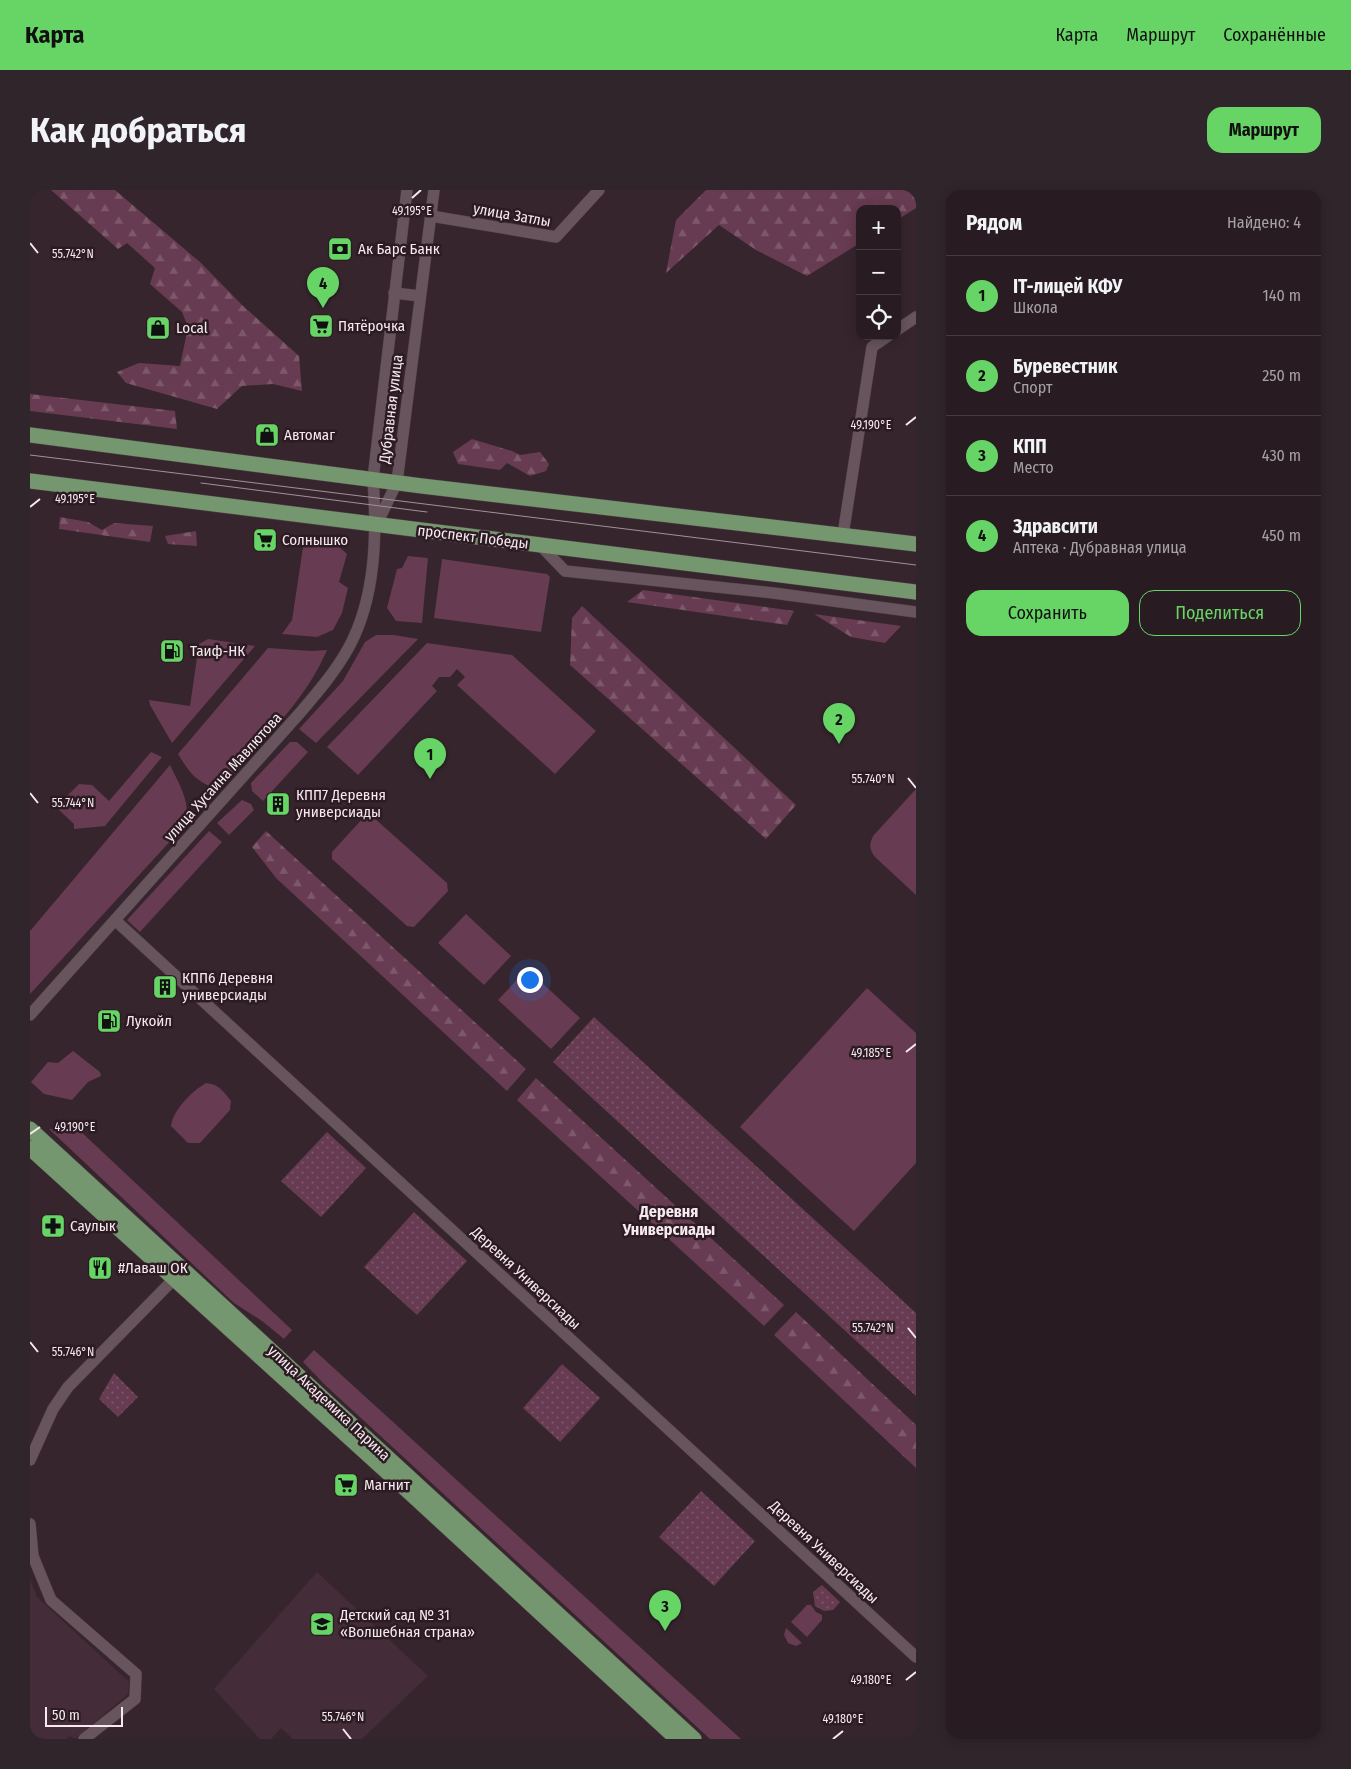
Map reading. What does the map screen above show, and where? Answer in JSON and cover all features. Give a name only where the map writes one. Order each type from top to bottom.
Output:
[{"type":"main road","points":[[30,435],[397,482],[916,544]]},
{"type":"main road","name":"проспект Победы","points":[[30,481],[376,526],[916,592]]},
{"type":"main road","name":"улица Академика Парина","points":[[30,1129],[178,1274]]},
{"type":"main road","name":"улица Академика Парина","points":[[30,1148],[178,1274],[694,1739]]},
{"type":"main road","name":"улица Академика Парина","points":[[340,1421],[677,1739]]},
{"type":"street","name":"Дубравная улица","points":[[376,526],[374,479],[394,293],[408,190]]},
{"type":"street","name":"Дубравная улица","points":[[376,526],[397,482],[434,190]]},
{"type":"street","name":"улица Затлы","points":[[431,216],[556,237],[599,190]]},
{"type":"street","points":[[394,293],[420,296]]},
{"type":"street","points":[[901,327],[916,317]]},
{"type":"street","points":[[844,535],[872,347],[882,340]]},
{"type":"street","name":"улица Хусаина Мавлютова","points":[[30,1015],[116,921],[326,682],[349,647],[364,608],[369,587],[376,526]]},
{"type":"street","points":[[541,546],[565,571],[773,593],[916,612]]},
{"type":"street","name":"Деревня Универсиады","points":[[116,921],[916,1657]]},
{"type":"street","points":[[30,1460],[53,1409],[68,1387],[178,1274]]},
{"type":"street","points":[[30,1524],[33,1556],[51,1600],[136,1674],[135,1699],[84,1739]]},
{"type":"shaded area","name":"Детский сад № 31 «Волшебная страна»","points":[[317,1572],[428,1676],[362,1739],[293,1739],[281,1728],[271,1739],[260,1739],[214,1689]]},
{"type":"shaded area","points":[[30,1579],[37,1597],[129,1682],[128,1694],[75,1739],[70,1736],[66,1739],[30,1739]]},
{"type":"green space","points":[[51,190],[115,190],[201,263],[242,305],[299,356],[302,391],[273,384],[242,386],[217,409],[126,383],[117,372],[139,363],[180,366],[188,327],[182,312],[150,284],[155,268],[127,243],[118,249]]},
{"type":"green space","points":[[706,190],[916,190],[916,208],[901,217],[901,205],[856,205],[856,245],[807,276],[756,250],[719,225],[666,273],[676,220]]},
{"type":"green space","points":[[30,394],[175,411],[177,429],[30,411]]},
{"type":"green space","points":[[472,439],[520,455],[540,452],[549,464],[546,471],[530,476],[507,463],[500,470],[458,464],[453,452]]},
{"type":"green space","points":[[60,517],[88,522],[102,530],[114,523],[153,526],[150,542],[59,529]]},
{"type":"green space","points":[[196,531],[197,546],[168,544],[165,536]]},
{"type":"green space","points":[[304,541],[338,546],[347,554],[339,582],[348,588],[342,613],[333,630],[317,637],[282,634],[292,620]]},
{"type":"green space","points":[[408,556],[428,558],[422,623],[396,621],[387,608],[397,569],[402,568]]},
{"type":"green space","points":[[442,559],[547,574],[550,577],[541,632],[434,618]]},
{"type":"green space","points":[[643,590],[794,611],[787,625],[627,602]]},
{"type":"green space","points":[[582,606],[796,805],[766,839],[570,665],[572,618]]},
{"type":"green space","points":[[814,614],[901,626],[885,643],[851,637]]},
{"type":"green space","points":[[376,635],[394,635],[418,639],[316,743],[299,729],[343,681],[365,642]]},
{"type":"green space","points":[[208,639],[255,646],[172,743],[149,700],[190,706],[199,644]]},
{"type":"green space","points":[[427,643],[512,655],[596,731],[555,774],[457,685],[465,677],[457,669],[450,677],[439,677],[432,686],[437,691],[358,775],[327,747]]},
{"type":"green space","points":[[268,648],[311,651],[327,650],[307,687],[281,721],[224,783],[212,787],[200,781],[192,774],[178,754]]},
{"type":"green space","points":[[290,742],[297,742],[308,752],[263,801],[252,791],[251,783]]},
{"type":"green space","points":[[151,752],[162,757],[105,826],[74,829],[74,824],[56,807],[79,784],[92,785],[109,801]]},
{"type":"green space","points":[[170,765],[186,802],[187,817],[185,825],[30,994],[30,931]]},
{"type":"green space","points":[[916,789],[916,895],[875,857],[870,847],[873,836]]},
{"type":"green space","points":[[242,800],[251,804],[254,810],[229,835],[217,823]]},
{"type":"green space","points":[[365,816],[373,817],[447,883],[448,891],[414,927],[407,926],[332,859],[332,852]]},
{"type":"green space","points":[[209,831],[222,842],[140,932],[127,920]]},
{"type":"green space","points":[[266,831],[526,1069],[507,1091],[276,878],[252,847]]},
{"type":"green space","points":[[466,914],[511,956],[484,985],[438,943]]},
{"type":"green space","points":[[527,969],[580,1018],[551,1049],[498,1000]]},
{"type":"green space","points":[[867,988],[916,1033],[916,1163],[854,1231],[740,1127]]},
{"type":"green space","points":[[594,1017],[916,1313],[916,1396],[553,1062]]},
{"type":"green space","points":[[73,1051],[100,1072],[101,1076],[88,1082],[72,1100],[44,1094],[31,1082],[48,1062],[58,1063]]},
{"type":"green space","points":[[536,1078],[784,1305],[764,1326],[517,1100]]},
{"type":"green space","points":[[206,1083],[218,1086],[223,1091],[231,1101],[230,1110],[200,1143],[188,1143],[171,1126],[179,1107]]},
{"type":"green space","points":[[77,1128],[292,1330],[284,1339],[262,1321],[234,1303],[49,1129]]},
{"type":"green space","points":[[327,1132],[366,1168],[321,1217],[281,1181]]},
{"type":"green space","points":[[414,1212],[467,1261],[417,1315],[364,1267]]},
{"type":"green space","points":[[796,1312],[916,1425],[916,1468],[774,1335]]},
{"type":"green space","points":[[314,1350],[741,1739],[710,1739],[325,1385],[303,1362]]},
{"type":"green space","points":[[562,1364],[600,1398],[560,1442],[523,1408]]},
{"type":"green space","points":[[114,1373],[138,1397],[118,1417],[99,1399]]},
{"type":"green space","points":[[701,1491],[755,1541],[714,1586],[659,1537]]},
{"type":"green space","points":[[822,1585],[840,1602],[833,1610],[824,1611],[815,1606],[813,1592]]},
{"type":"green space","points":[[807,1605],[811,1605],[816,1612],[822,1615],[822,1620],[807,1637],[791,1622]]},
{"type":"green space","points":[[786,1628],[802,1643],[796,1646],[788,1643],[784,1635]]},
{"type":"tram line","points":[[30,455],[916,565]]},
{"type":"tram line","points":[[201,483],[427,512]]},
{"type":"place","name":"Ак Барс Банк","points":[[340,249]]},
{"type":"place","name":"Здравсити","points":[[323,308]]},
{"type":"place","name":"Пятёрочка","points":[[321,326]]},
{"type":"place","name":"Local","points":[[158,328]]},
{"type":"place","name":"Автомаг","points":[[267,435]]},
{"type":"place","name":"Солнышко","points":[[265,540]]},
{"type":"place","name":"Таиф-НК","points":[[172,651]]},
{"type":"place","name":"Буревестник","points":[[839,744]]},
{"type":"place","name":"IT-лицей КФУ","points":[[430,779]]},
{"type":"place","name":"КПП7 Деревня универсиады","points":[[278,804]]},
{"type":"place","name":"КПП6 Деревня универсиады","points":[[165,987]]},
{"type":"place","name":"Лукойл","points":[[109,1021]]},
{"type":"place","name":"Саулык","points":[[53,1226]]},
{"type":"place","name":"#Лаваш ОК","points":[[100,1268]]},
{"type":"place","name":"Магнит","points":[[346,1485]]},
{"type":"place","name":"Детский сад № 31 «Волшебная страна»","points":[[322,1624]]},
{"type":"place","name":"КПП","points":[[665,1631]]},
{"type":"district","name":"Деревня Универсиады","points":[[669,1220]]}]
